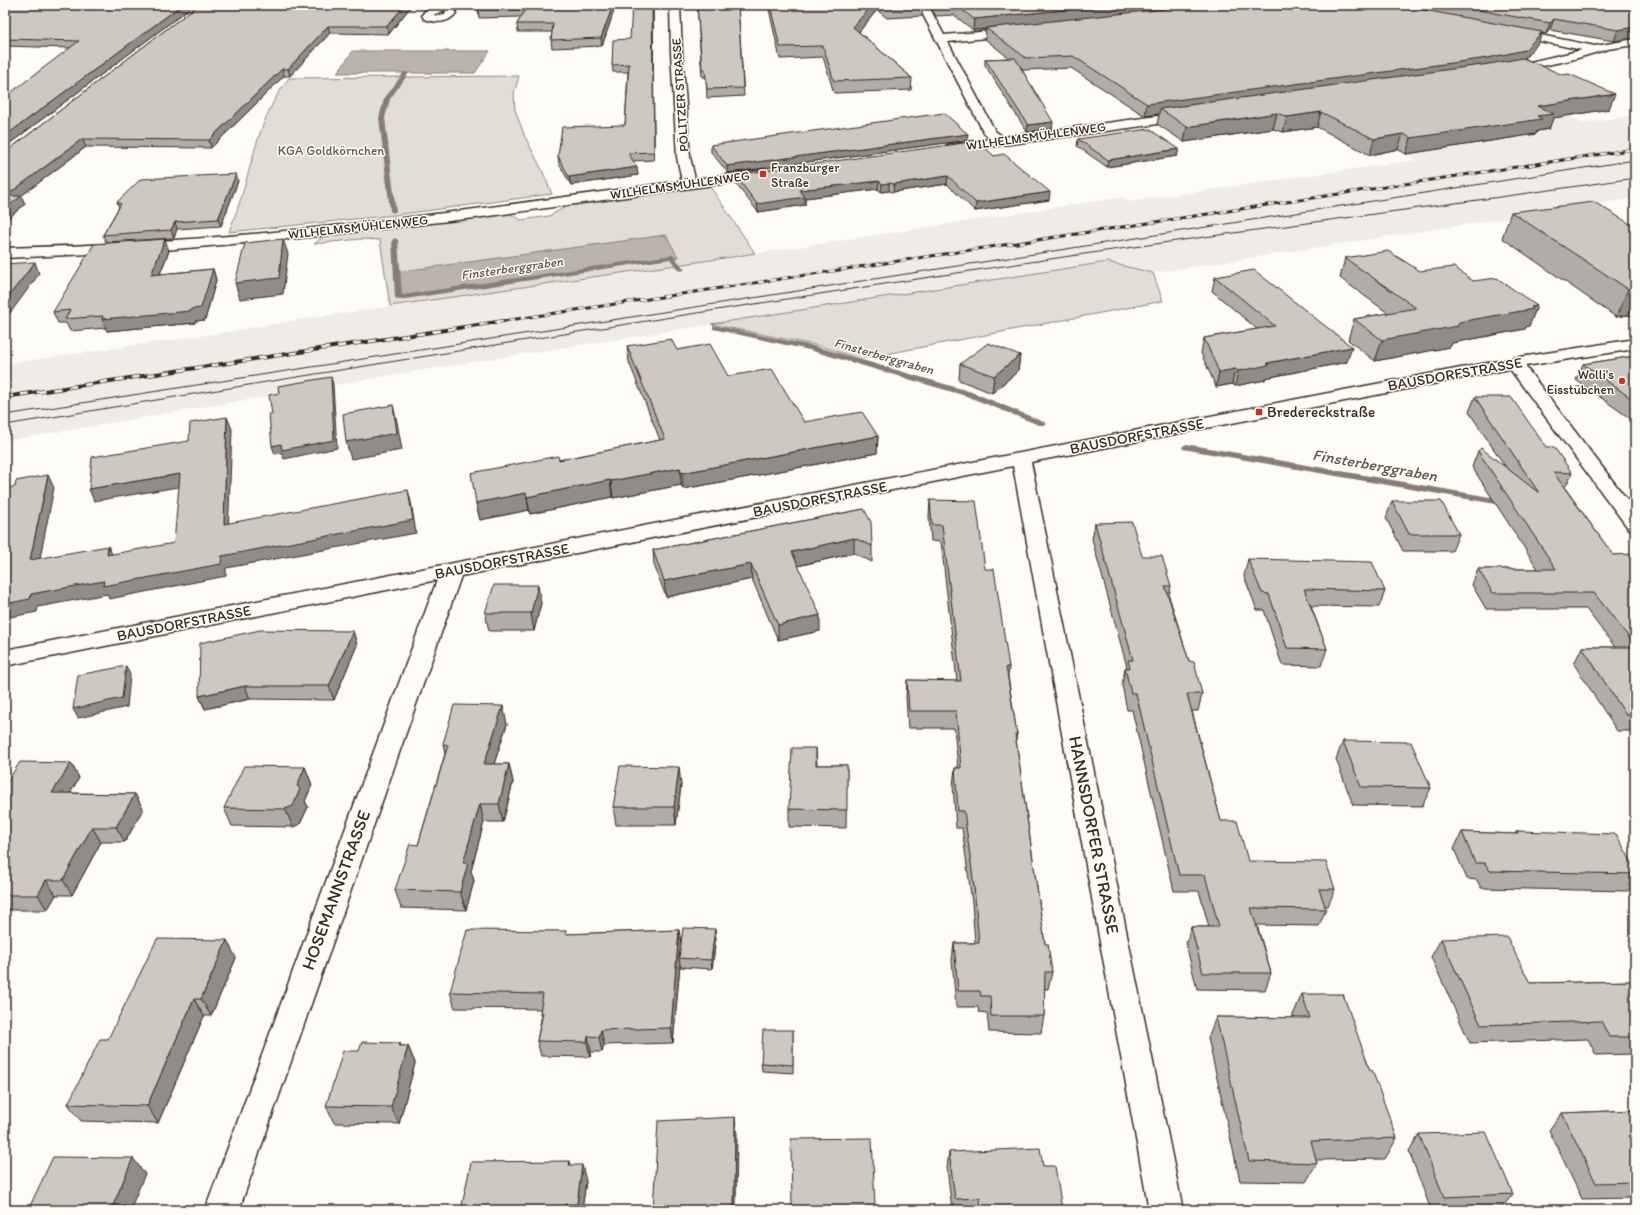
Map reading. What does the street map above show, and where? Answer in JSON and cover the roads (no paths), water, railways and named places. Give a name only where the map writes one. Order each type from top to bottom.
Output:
[{"type":"street","name":"PÖLITZER STRASSE","points":[[675,5],[676,47],[684,155],[686,176],[690,184]]},
{"type":"street","points":[[923,5],[990,133],[1000,141]]},
{"type":"street","points":[[941,39],[1029,31]]},
{"type":"street","points":[[1501,31],[1575,44],[1596,50]]},
{"type":"street","points":[[1496,72],[1571,57],[1607,46],[1635,42]]},
{"type":"street","name":"WILHELMSMÜHLENWEG","points":[[942,149],[1195,114]]},
{"type":"street","name":"WILHELMSMÜHLENWEG","points":[[5,254],[157,246],[294,235],[448,217],[778,172]]},
{"type":"street","name":"BAUSDORFSTRASSE","points":[[5,658],[1344,395],[1514,363],[1635,344]]},
{"type":"street","points":[[1514,363],[1635,524]]},
{"type":"street","name":"HANNSDORFER STRASSE","points":[[1021,459],[1166,1210]]},
{"type":"street","name":"HOSEMANNSTRASSE","points":[[222,1210],[452,571]]},
{"type":"water","points":[[353,51],[490,51],[475,73],[337,73]]},
{"type":"water","points":[[666,235],[678,257],[399,298],[396,272]]},
{"type":"waterway","name":"Finsterberggraben","points":[[393,211],[382,118],[387,99],[406,73]]},
{"type":"waterway","name":"Finsterberggraben","points":[[395,240],[399,298],[672,257],[681,270]]},
{"type":"waterway","name":"Finsterberggraben","points":[[716,327],[811,348],[969,394],[1042,423]]},
{"type":"waterway","name":"Finsterberggraben","points":[[1186,447],[1507,503]]},
{"type":"tram line","points":[[5,415],[1635,160]]},
{"type":"tram line","points":[[5,425],[541,338],[943,275],[1147,245],[1635,178]]},
{"type":"railway","points":[[497,322],[1635,149]]},
{"type":"railway","points":[[5,397],[504,321]]},
{"type":"place","name":"Franzburger Straße","points":[[763,174]]},
{"type":"place","name":"Wolli's Eisstübchen","points":[[1622,381]]},
{"type":"place","name":"Bredereckstraße","points":[[1259,412]]},
{"type":"park label","name":"KGA Goldkörnchen","points":[[331,150]]}]
